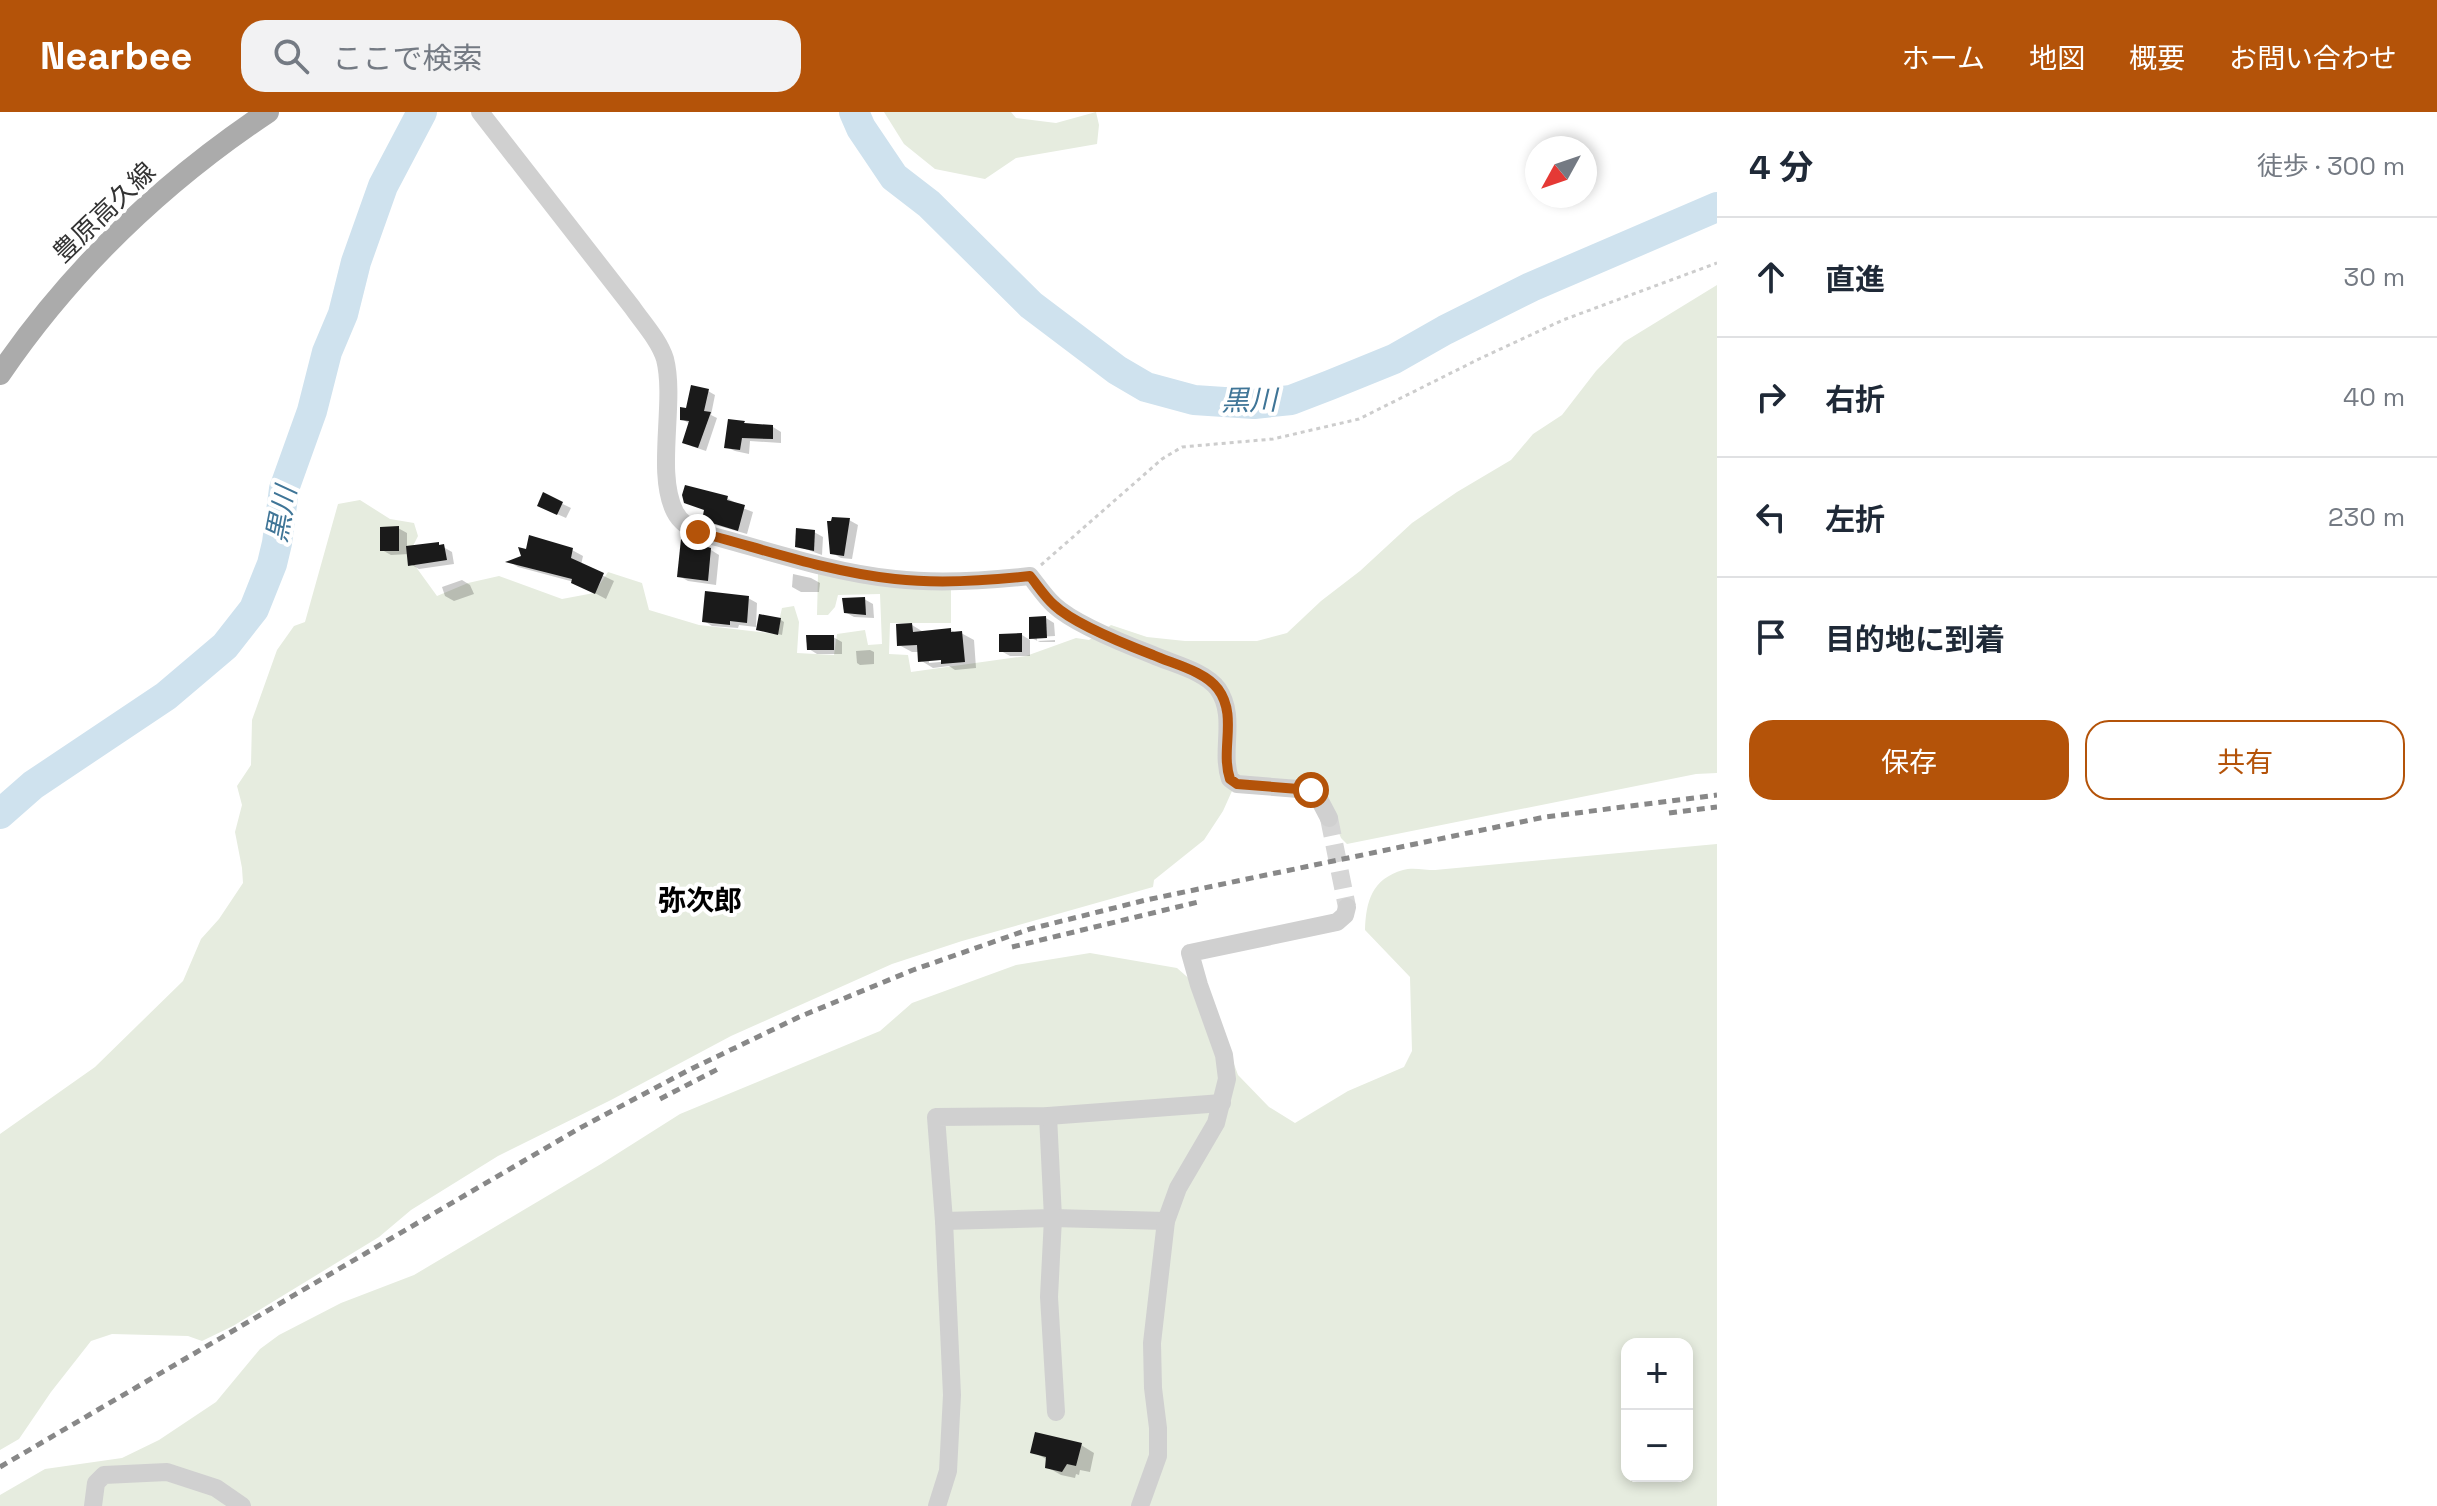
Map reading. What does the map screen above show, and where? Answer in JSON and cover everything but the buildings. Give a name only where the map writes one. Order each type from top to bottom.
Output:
[{"type":"main road","name":"豊原高久線","points":[[0,374],[49,307],[90,260],[223,143],[268,112]]},
{"type":"street","points":[[480,112],[632,307],[664,357],[670,498],[674,512],[686,526],[698,532],[844,571],[892,579],[931,582],[1030,576],[1061,611],[1207,679],[1218,689],[1228,716],[1225,767],[1230,779],[1237,784],[1311,790],[1329,818]]},
{"type":"street","points":[[1140,1506],[1158,1456],[1152,1343],[1166,1221],[1178,1188],[1216,1123],[1227,1079],[1224,1055],[1190,953],[1337,922],[1345,915],[1347,907]]},
{"type":"street","points":[[937,1506],[948,1471],[952,1395],[936,1117],[1048,1116],[1222,1103]]},
{"type":"street","points":[[1048,1116],[1053,1218],[1049,1297],[1056,1412]]},
{"type":"street","points":[[944,1221],[1053,1218],[1166,1221]]},
{"type":"street","points":[[93,1506],[96,1483],[104,1475],[167,1472],[216,1488],[242,1506]]},
{"type":"path","points":[[1030,576],[1162,459],[1182,447],[1273,439],[1359,419],[1563,320],[1717,263]]},
{"type":"shaded area","points":[[884,112],[1011,112],[1016,118],[1056,123],[1096,112],[1099,125],[1097,144],[1016,158],[985,179],[935,169],[904,144]]},
{"type":"shaded area","points":[[1717,285],[1717,773],[1696,774],[1347,844],[1341,838],[1323,794],[1232,791],[1204,840],[1154,880],[1153,887],[892,964],[731,1036],[498,1156],[411,1210],[379,1237],[233,1326],[202,1341],[188,1336],[112,1334],[91,1341],[19,1439],[0,1450],[0,1134],[95,1067],[183,981],[201,939],[243,883],[235,832],[242,805],[237,786],[251,765],[252,720],[277,650],[294,626],[305,622],[338,504],[360,500],[390,519],[414,523],[418,536],[408,556],[437,596],[468,583],[499,576],[562,599],[594,593],[608,572],[642,583],[649,610],[699,625],[776,634],[782,608],[794,606],[799,622],[797,653],[834,655],[837,634],[865,630],[868,645],[882,644],[880,594],[838,595],[835,607],[828,615],[817,615],[818,574],[900,587],[951,590],[951,623],[890,623],[889,654],[908,655],[911,672],[1026,656],[1076,638],[1089,640],[1111,625],[1147,637],[1185,641],[1257,641],[1287,633],[1412,523],[1511,460],[1533,434],[1562,415],[1596,371],[1624,342]]},
{"type":"shaded area","points":[[1717,844],[1717,1506],[0,1506],[0,1495],[45,1469],[122,1458],[159,1440],[216,1402],[260,1349],[279,1335],[341,1303],[414,1275],[680,1114],[880,1031],[912,1003],[1016,965],[1090,953],[1177,968],[1209,996],[1238,1075],[1269,1107],[1295,1123],[1348,1091],[1404,1067],[1412,1051],[1410,977],[1365,930],[1369,901],[1378,885],[1393,874],[1410,869],[1435,870]]},
{"type":"waterway","name":"黒川","points":[[0,814],[33,785],[166,696],[225,646],[254,609],[272,564],[284,489],[312,411],[327,352],[343,314],[356,262],[383,186],[422,112]]},
{"type":"waterway","name":"黒川","points":[[854,112],[861,128],[894,177],[929,204],[1031,305],[1117,370],[1146,387],[1194,400],[1254,404],[1291,400],[1394,359],[1531,287],[1717,207]]},
{"type":"tunnel","points":[[1329,818],[1347,907]]},
{"type":"railway","points":[[0,1467],[580,1128],[687,1071],[799,1017],[913,970],[1030,929],[1146,900],[1545,817],[1717,795]]},
{"type":"railway","points":[[1669,813],[1717,807]]},
{"type":"railway","points":[[1012,947],[1198,902]]},
{"type":"railway","points":[[660,1099],[720,1068]]},
{"type":"district","name":"弥次郎","points":[[700,900]]},
{"type":"route","points":[[698,532],[844,571],[892,579],[931,582],[1030,576],[1061,611],[1129,645],[1189,670],[1218,689],[1228,716],[1225,767],[1230,779],[1237,784],[1311,790]]}]
